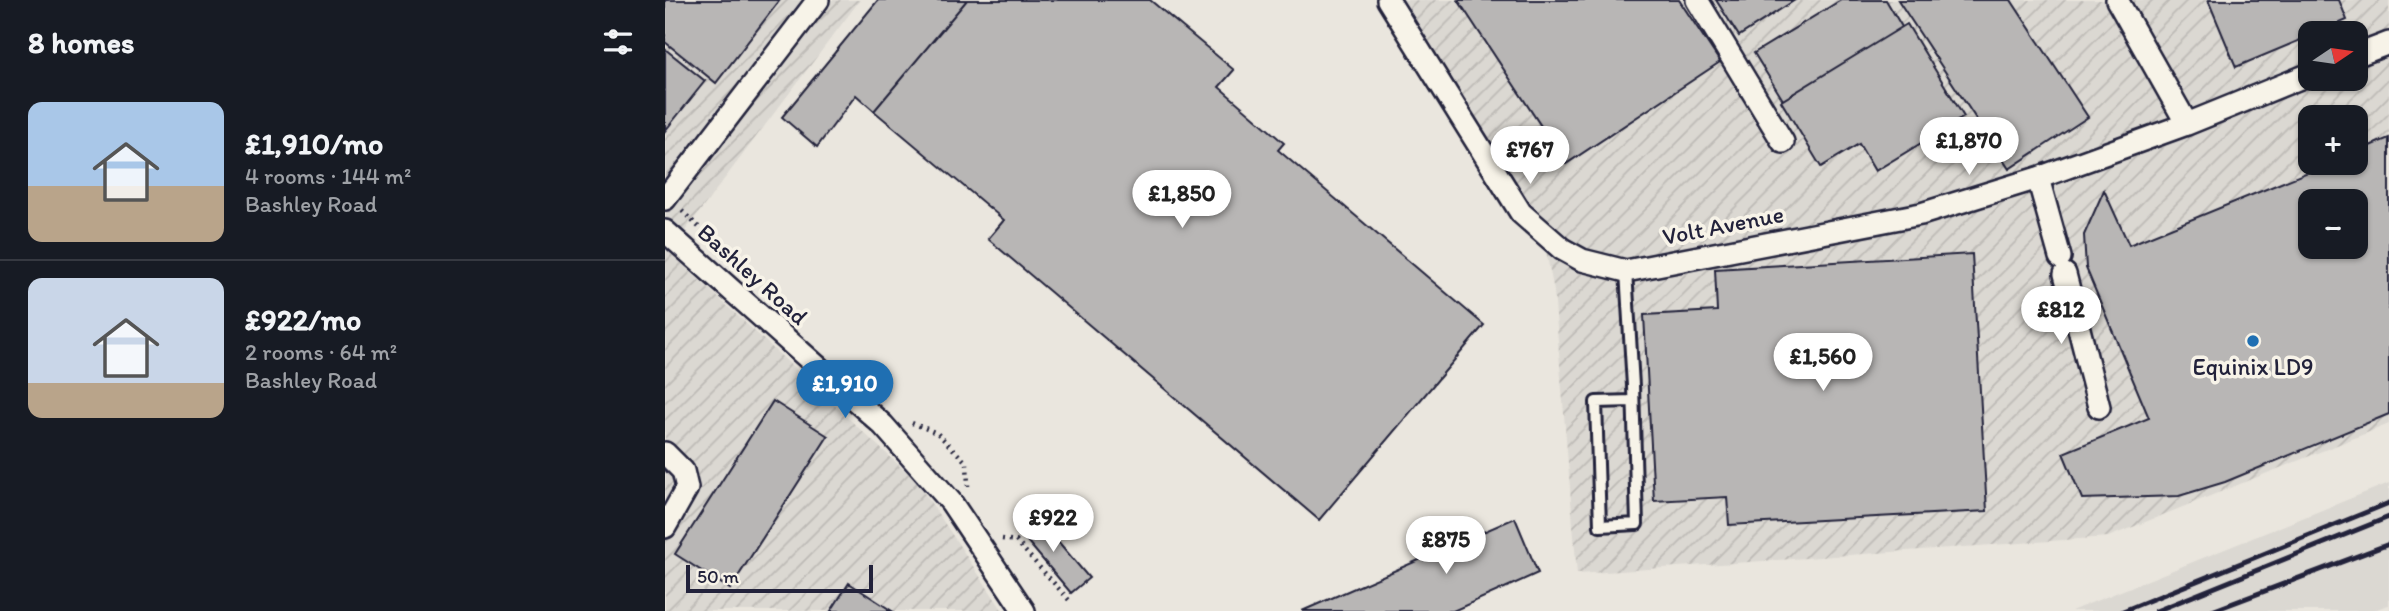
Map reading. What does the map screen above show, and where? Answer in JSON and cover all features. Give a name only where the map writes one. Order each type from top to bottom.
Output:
[{"type":"street","points":[[665,199],[818,0]]},
{"type":"street","name":"Volt Avenue","points":[[1388,0],[1521,213],[1562,249],[1582,260],[1626,271],[1921,214],[2038,177],[2187,124],[2298,79]]},
{"type":"street","points":[[1697,0],[1783,142]]},
{"type":"street","points":[[2117,0],[2187,124]]},
{"type":"street","points":[[2368,51],[2389,43]]},
{"type":"street","points":[[2038,177],[2099,407]]},
{"type":"street","name":"Bashley Road","points":[[665,231],[883,425],[951,502],[1024,611]]},
{"type":"street","points":[[665,453],[683,471],[687,488],[665,527]]},
{"type":"lane","points":[[1626,271],[1633,401],[1637,524],[1600,526],[1596,402],[1633,401]]},
{"type":"path","points":[[684,213],[709,236]]},
{"type":"shaded area","points":[[665,0],[860,0],[669,252],[917,482],[1003,611],[665,611]]},
{"type":"shaded area","points":[[1396,0],[2389,0],[2389,424],[2108,537],[1577,574],[1554,291],[1539,217]]},
{"type":"shaded area","points":[[2389,483],[2389,605],[2372,611],[2071,611]]},
{"type":"building","points":[[665,0],[780,0],[716,83],[665,42]]},
{"type":"building","points":[[878,0],[967,0],[874,111],[856,95],[817,147],[782,117]]},
{"type":"building","points":[[967,0],[1150,0],[1234,70],[1219,87],[1284,143],[1278,150],[1484,325],[1319,520],[988,239],[1004,220],[874,111]]},
{"type":"building","points":[[1458,0],[1679,0],[1720,62],[1566,164]]},
{"type":"building","points":[[1716,0],[1795,0],[1739,36]]},
{"type":"building","points":[[1841,0],[1886,0],[1902,27],[1783,100],[1754,53]]},
{"type":"building","points":[[1898,0],[2011,0],[2088,117],[2009,169]]},
{"type":"building","points":[[2208,0],[2339,0],[2347,20],[2298,21],[2298,41],[2236,67]]},
{"type":"building","points":[[1907,24],[1964,117],[1875,171],[1859,144],[1821,167],[1781,101]]},
{"type":"building","points":[[665,49],[705,81],[665,131]]},
{"type":"building","name":"Equinix LD9","points":[[2389,138],[2389,414],[2225,482],[2179,496],[2082,499],[2063,453],[2149,418],[2086,268],[2084,235],[2104,190],[2129,245],[2301,175],[2368,175],[2368,147]]},
{"type":"building","points":[[1972,254],[1987,511],[1729,525],[1727,497],[1654,501],[1644,315],[1717,311],[1715,269]]},
{"type":"building","points":[[773,401],[828,436],[730,589],[675,554]]},
{"type":"building","points":[[1035,514],[1089,578],[1071,593],[1017,529]]},
{"type":"building","points":[[1515,518],[1538,573],[1453,611],[1302,611]]},
{"type":"building","points":[[849,583],[892,611],[831,611]]},
{"type":"railway","points":[[2123,611],[2389,503]]},
{"type":"railway","points":[[2156,611],[2389,517]]},
{"type":"railway","points":[[2212,611],[2389,544]]},
{"type":"place","name":"Equinix LD9","points":[[2253,341]]}]
